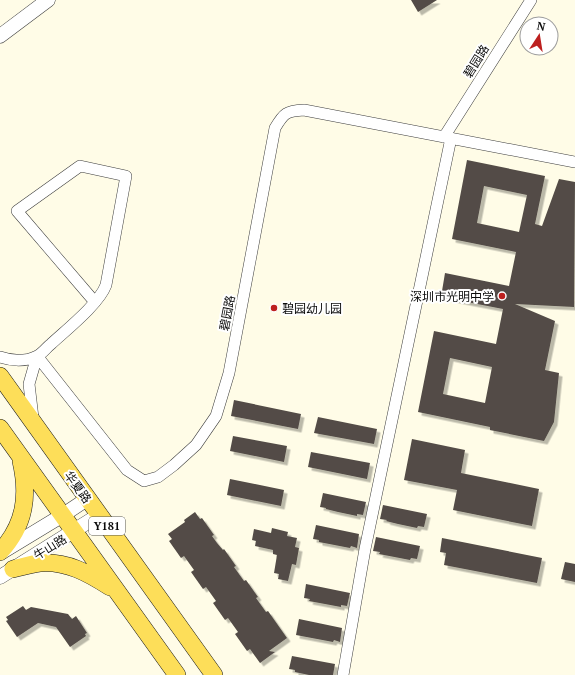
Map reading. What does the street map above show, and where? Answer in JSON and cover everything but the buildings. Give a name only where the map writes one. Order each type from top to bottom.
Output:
[{"type":"main road","name":"华夏路","points":[[0,376],[34,426],[214,675]]},
{"type":"main road","name":"Y181","points":[[0,428],[177,675]]},
{"type":"main road","points":[[0,553],[14,534],[23,512],[25,483],[20,457]]},
{"type":"main road","points":[[6,573],[39,563],[55,562],[80,569],[118,592]]},
{"type":"street","points":[[0,36],[48,0]]},
{"type":"street","name":"碧园路","points":[[448,138],[530,0]]},
{"type":"street","name":"碧园路","points":[[37,356],[127,470],[144,481],[158,477],[196,445],[216,416],[229,373],[275,128],[282,117],[291,111],[304,110],[575,162]]},
{"type":"street","points":[[343,675],[365,549],[448,138]]},
{"type":"street","points":[[0,357],[18,361],[37,356],[78,319],[103,292],[106,285],[126,176],[80,166],[17,211],[94,301]]},
{"type":"street","points":[[34,426],[29,384],[37,356]]},
{"type":"street","name":"牛山路","points":[[0,553],[87,499]]},
{"type":"street","name":"牛山路","points":[[6,573],[99,515]]},
{"type":"place","name":"深圳市光明中学","points":[[502,296]]},
{"type":"place","name":"碧园幼儿园","points":[[274,308]]}]
